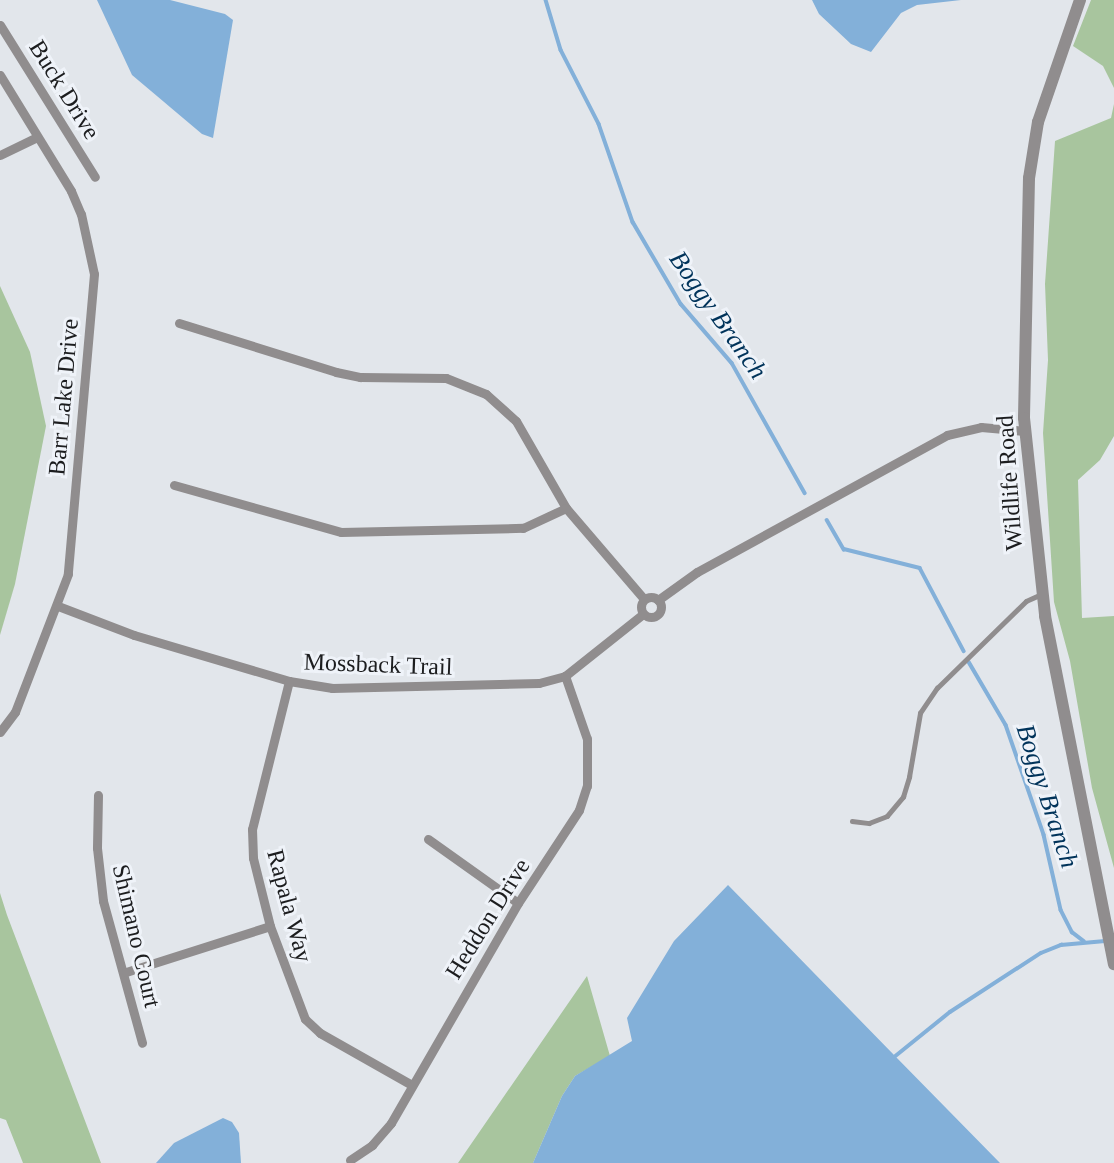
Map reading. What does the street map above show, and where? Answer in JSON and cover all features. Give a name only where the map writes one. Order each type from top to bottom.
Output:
[{"type":"street","name":"Wildlife Road","points":[[1080,0],[1038,122],[1030,178],[1025,431],[1031,519],[1043,594],[1114,961]]},
{"type":"street","name":"Buck Drive","points":[[0,24],[95,177]]},
{"type":"street","name":"Barr Lake Drive","points":[[0,75],[81,214],[94,274],[71,551],[58,606],[15,712],[0,732]]},
{"type":"street","points":[[0,155],[37,137]]},
{"type":"street","points":[[179,323],[360,377],[446,378],[468,384],[501,403],[516,421],[566,508],[644,599],[643,614]]},
{"type":"street","name":"Mossback Trail","points":[[58,606],[134,635],[289,681],[332,688],[515,686],[565,676],[643,614],[650,618],[659,614],[658,600],[697,572],[947,435],[981,427],[1025,431]]},
{"type":"street","points":[[174,485],[341,532],[523,528],[566,508]]},
{"type":"street","points":[[644,599],[658,600]]},
{"type":"street","name":"Heddon Drive","points":[[351,1160],[372,1145],[391,1123],[410,1083],[518,903],[566,832],[587,786],[587,739],[565,676]]},
{"type":"street","name":"Rapala Way","points":[[289,681],[252,829],[253,858],[270,926],[305,1019],[320,1033],[410,1083]]},
{"type":"street","name":"Shimano Court","points":[[98,795],[97,848],[103,901],[126,972],[142,1043]]},
{"type":"street","points":[[428,839],[518,903]]},
{"type":"street","points":[[126,972],[270,926]]},
{"type":"lane","points":[[852,821],[869,822],[887,816],[902,797],[909,777],[920,713],[937,688],[1026,601],[1043,594]]},
{"type":"green space","points":[[1091,0],[1114,0],[1114,88],[1103,66],[1073,46]]},
{"type":"green space","points":[[1114,104],[1114,436],[1100,460],[1078,480],[1082,618],[1114,616],[1114,868],[1092,788],[1070,661],[1054,602],[1043,433],[1048,360],[1045,284],[1055,141],[1111,118]]},
{"type":"green space","points":[[0,286],[30,352],[46,426],[15,584],[0,635]]},
{"type":"green space","points":[[0,893],[101,1163],[23,1163],[6,1120],[0,1118]]},
{"type":"green space","points":[[587,976],[610,1056],[575,1076],[562,1096],[533,1163],[458,1163]]},
{"type":"water","points":[[97,0],[170,0],[225,14],[233,20],[213,138],[202,134],[132,75]]},
{"type":"water","points":[[812,0],[961,0],[917,5],[901,13],[871,52],[851,44],[819,14]]},
{"type":"water","points":[[728,885],[1000,1163],[533,1163],[562,1096],[575,1076],[632,1041],[627,1018],[674,941]]},
{"type":"water","points":[[223,1118],[232,1122],[239,1133],[241,1163],[156,1163],[174,1143]]},
{"type":"waterway","name":"Boggy Branch","points":[[546,0],[561,50],[599,124],[633,222],[681,304],[732,363],[805,493]]},
{"type":"waterway","name":"Boggy Branch","points":[[827,520],[844,549],[920,568],[964,651]]},
{"type":"waterway","name":"Boggy Branch","points":[[969,662],[1006,725],[1044,835],[1061,910],[1072,932],[1084,941]]},
{"type":"waterway","points":[[893,1058],[950,1012],[1041,953],[1061,945],[1105,941]]}]
